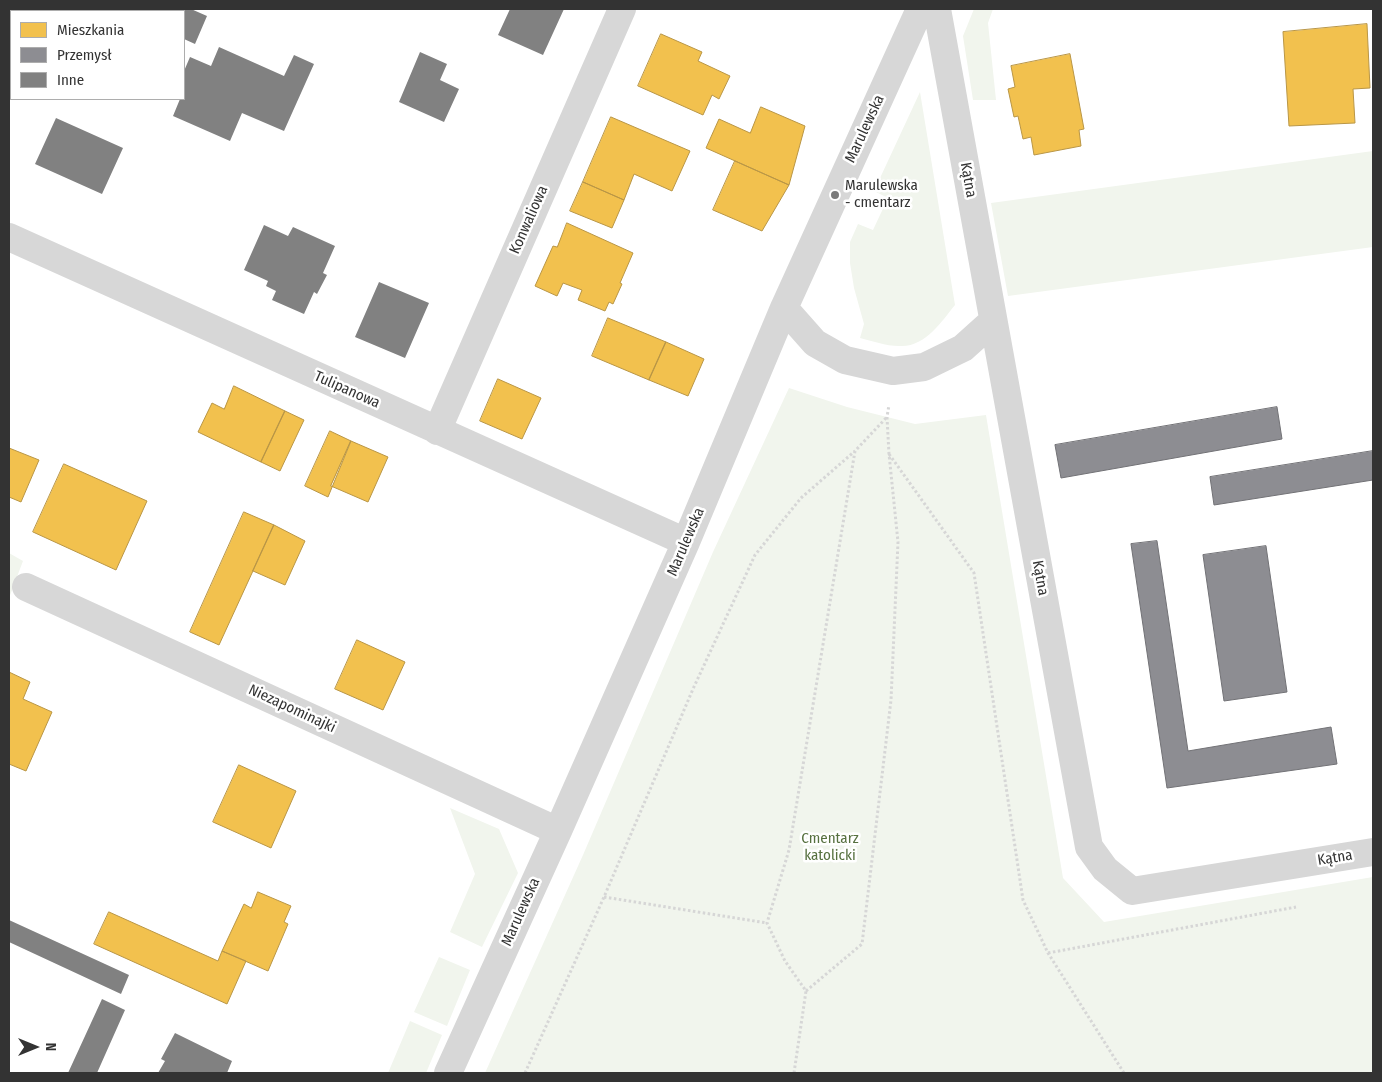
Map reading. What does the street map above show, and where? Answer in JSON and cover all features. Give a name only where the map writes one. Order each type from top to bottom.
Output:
[{"type":"street","name":"Konwaliowa","points":[[437,431],[622,9]]},
{"type":"street","name":"Marulewska","points":[[448,1073],[686,542],[784,308],[920,9]]},
{"type":"street","name":"Kątna","points":[[937,9],[1090,847],[1105,869],[1132,891],[1373,852]]},
{"type":"street","name":"Tulipanowa","points":[[9,237],[686,542]]},
{"type":"street","points":[[784,308],[815,343],[830,352],[845,360],[893,371],[924,367],[963,348],[993,321]]},
{"type":"street","name":"Niezapominajki","points":[[26,587],[558,831]]},
{"type":"path","points":[[794,1073],[806,991],[862,944],[891,700],[898,542],[889,454],[888,417],[893,371]]},
{"type":"path","points":[[525,1073],[755,555],[801,498],[855,451],[888,417]]},
{"type":"path","points":[[806,991],[784,961],[767,923],[788,850],[855,451]]},
{"type":"path","points":[[889,454],[974,573],[1023,900],[1048,953],[1124,1073]]},
{"type":"path","points":[[604,897],[767,923]]},
{"type":"path","points":[[1048,953],[1296,908]]},
{"type":"green space","points":[[974,9],[993,9],[988,23],[996,100],[973,100],[963,36]]},
{"type":"green space","points":[[920,92],[955,305],[933,332],[919,342],[911,345],[891,346],[860,338],[864,324],[854,288],[850,263],[850,242],[858,224],[873,230],[888,198],[874,191]]},
{"type":"green space","points":[[1373,151],[1373,247],[1008,296],[991,203]]},
{"type":"green space","name":"Cmentarz katolicki","points":[[789,388],[847,407],[915,424],[986,415],[1063,878],[1104,922],[1373,877],[1373,1073],[485,1073],[583,855],[713,552]]},
{"type":"green space","points":[[9,553],[23,561],[9,598]]},
{"type":"green space","points":[[450,808],[499,829],[518,873],[482,947],[450,932],[475,874]]},
{"type":"green space","points":[[439,957],[470,970],[447,1026],[414,1012]]},
{"type":"green space","points":[[410,1021],[442,1035],[426,1073],[388,1073]]},
{"type":"building: Mieszkania","points":[[1367,24],[1370,88],[1353,89],[1355,123],[1289,126],[1283,32]]},
{"type":"building: Mieszkania","points":[[661,34],[702,52],[698,61],[730,76],[719,99],[712,95],[703,115],[638,86]]},
{"type":"building: Mieszkania","points":[[1070,54],[1084,129],[1079,130],[1081,146],[1034,155],[1031,137],[1023,139],[1018,116],[1014,117],[1008,89],[1015,87],[1011,66]]},
{"type":"building: Mieszkania","points":[[761,107],[805,126],[789,185],[706,148],[719,119],[750,133]]},
{"type":"building: Mieszkania","points":[[611,117],[690,151],[672,191],[634,174],[624,200],[583,182]]},
{"type":"building: Mieszkania","points":[[735,161],[789,185],[762,231],[713,210]]},
{"type":"building: Mieszkania","points":[[583,182],[624,200],[612,228],[570,211]]},
{"type":"building: Mieszkania","points":[[567,223],[633,253],[613,304],[609,302],[605,311],[578,300],[582,290],[563,283],[557,296],[535,286],[553,246],[557,247]]},
{"type":"building: Mieszkania","points":[[608,318],[666,342],[649,380],[592,356]]},
{"type":"building: Mieszkania","points":[[666,342],[704,359],[688,396],[649,380]]},
{"type":"building: Mieszkania","points":[[498,379],[541,398],[522,439],[480,421]]},
{"type":"building: Mieszkania","points":[[234,386],[285,411],[261,462],[198,432],[212,403],[224,409]]},
{"type":"building: Mieszkania","points":[[285,411],[304,420],[280,471],[261,462]]},
{"type":"building: Mieszkania","points":[[330,431],[351,441],[328,497],[305,486]]},
{"type":"building: Mieszkania","points":[[351,441],[388,457],[368,502],[331,486]]},
{"type":"building: Mieszkania","points":[[9,448],[39,460],[21,502],[9,497]]},
{"type":"building: Mieszkania","points":[[64,464],[147,501],[116,570],[33,532]]},
{"type":"building: Mieszkania","points":[[244,512],[274,525],[219,645],[190,632]]},
{"type":"building: Mieszkania","points":[[274,525],[305,541],[285,585],[253,571]]},
{"type":"building: Mieszkania","points":[[357,640],[405,662],[383,710],[335,689]]},
{"type":"building: Mieszkania","points":[[9,672],[30,682],[23,699],[52,712],[26,771],[9,764]]},
{"type":"building: Mieszkania","points":[[239,765],[296,791],[271,848],[213,822]]},
{"type":"building: Mieszkania","points":[[258,892],[291,906],[284,922],[288,924],[268,971],[222,951],[244,904],[251,908]]},
{"type":"building: Mieszkania","points":[[109,912],[218,961],[222,951],[246,961],[227,1004],[94,944]]},
{"type":"building: Przemysł","points":[[1277,407],[1282,439],[1061,478],[1055,445]]},
{"type":"building: Przemysł","points":[[1373,451],[1373,480],[1214,505],[1210,477]]},
{"type":"building: Przemysł","points":[[1157,541],[1188,751],[1331,727],[1337,764],[1167,788],[1131,544]]},
{"type":"building: Przemysł","points":[[1266,546],[1287,692],[1224,701],[1203,555]]},
{"type":"building: Inne","points":[[191,9],[207,16],[195,44],[185,39],[185,10],[128,10]]},
{"type":"building: Inne","points":[[510,9],[564,9],[543,55],[498,35]]},
{"type":"building: Inne","points":[[219,47],[284,76],[294,55],[314,64],[284,131],[242,113],[230,141],[173,116],[180,100],[185,100],[185,69],[190,57],[211,66]]},
{"type":"building: Inne","points":[[420,52],[447,64],[440,80],[459,89],[444,122],[399,102]]},
{"type":"building: Inne","points":[[56,118],[123,148],[102,194],[35,164]]},
{"type":"building: Inne","points":[[264,225],[288,236],[293,227],[335,246],[323,273],[327,275],[317,294],[314,292],[304,314],[272,300],[276,291],[266,286],[268,281],[244,270]]},
{"type":"building: Inne","points":[[379,282],[429,303],[405,358],[355,337]]},
{"type":"building: Inne","points":[[9,920],[129,975],[121,994],[9,942]]},
{"type":"building: Inne","points":[[102,999],[125,1010],[97,1073],[68,1073]]},
{"type":"building: Inne","points":[[175,1033],[232,1061],[227,1073],[158,1073],[165,1061],[161,1059]]},
{"type":"place","name":"Marulewska - cmentarz","points":[[835,195]]}]
